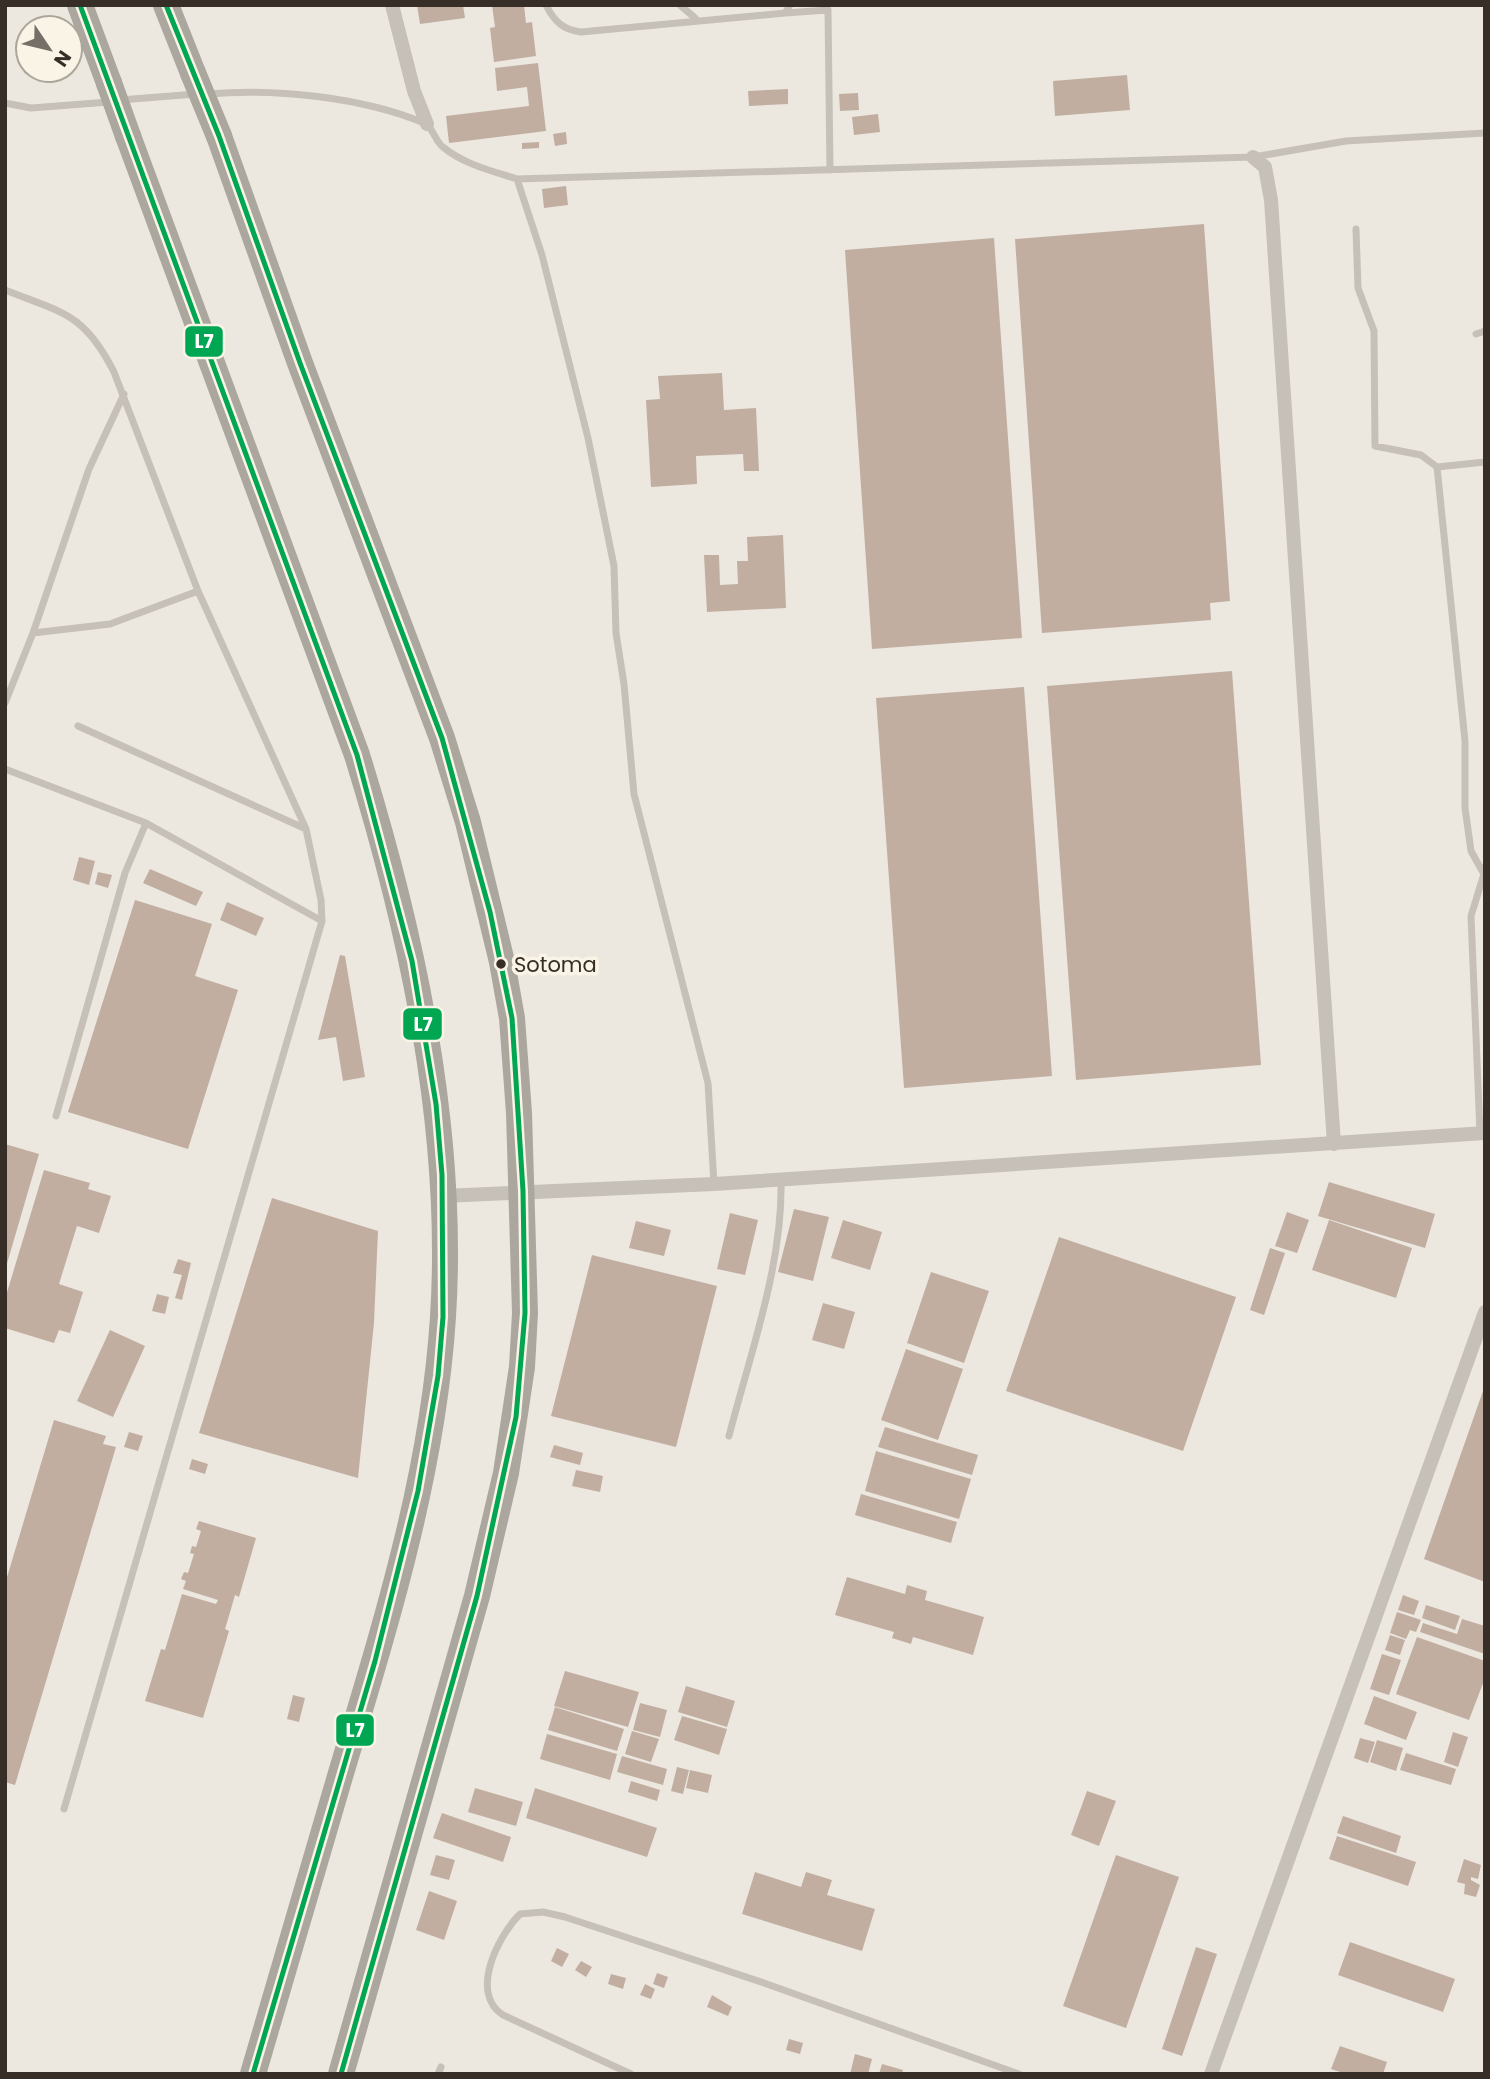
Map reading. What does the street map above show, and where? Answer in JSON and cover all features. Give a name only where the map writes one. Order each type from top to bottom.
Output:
[{"type":"highway","points":[[80,5],[357,755],[385,844],[411,946],[437,1126],[443,1196],[444,1313],[438,1381],[412,1521],[253,2074]]},
{"type":"highway","points":[[166,5],[219,135],[300,363],[442,738],[468,822],[512,1018],[523,1191],[522,1367],[506,1473],[474,1609],[341,2074]]},
{"type":"street","points":[[392,5],[414,91],[427,124]]},
{"type":"street","points":[[1254,157],[1265,167],[1271,200],[1334,1144]]},
{"type":"street","points":[[443,1196],[714,1184],[1483,1134]]},
{"type":"street","points":[[1212,2074],[1485,1312]]},
{"type":"lane","points":[[546,5],[558,23],[576,31],[828,10],[830,170]]},
{"type":"lane","points":[[680,5],[696,19]]},
{"type":"lane","points":[[785,13],[790,5]]},
{"type":"lane","points":[[5,103],[31,108],[262,90],[331,99],[427,124],[442,146],[461,158],[517,179],[1254,157],[1346,141],[1485,132]]},
{"type":"lane","points":[[517,179],[542,256],[587,438],[614,566],[616,634],[624,684],[634,794],[708,1083],[714,1184]]},
{"type":"lane","points":[[1356,229],[1358,288],[1374,331],[1375,446],[1421,455],[1437,467],[1485,462]]},
{"type":"lane","points":[[5,290],[75,318],[100,346],[124,394],[198,591],[306,829],[320,890],[322,921],[64,1809]]},
{"type":"lane","points":[[1476,334],[1485,331]]},
{"type":"lane","points":[[5,703],[33,633],[85,479],[124,394]]},
{"type":"lane","points":[[1437,467],[1465,741],[1465,808],[1471,851],[1484,876],[1471,916],[1483,1134]]},
{"type":"lane","points":[[33,633],[110,624],[198,591]]},
{"type":"lane","points":[[78,726],[306,829]]},
{"type":"lane","points":[[5,769],[146,823],[322,921]]},
{"type":"lane","points":[[56,1116],[125,873],[146,823]]},
{"type":"lane","points":[[729,1436],[766,1290],[779,1219],[781,1179]]},
{"type":"lane","points":[[631,2074],[503,2015],[489,2002],[487,1994],[494,1950],[506,1928],[520,1914],[543,1912],[565,1917],[764,1983],[1019,2074]]},
{"type":"building","points":[[417,5],[463,5],[465,18],[420,24]]},
{"type":"building","points":[[492,5],[524,5],[526,23],[532,22],[536,56],[494,62],[490,28],[495,27]]},
{"type":"building","points":[[538,63],[546,131],[449,143],[446,116],[529,106],[527,87],[497,91],[495,68]]},
{"type":"building","points":[[1127,75],[1130,110],[1055,116],[1053,81]]},
{"type":"building","points":[[788,89],[788,104],[749,106],[748,91]]},
{"type":"building","points":[[858,93],[859,110],[840,111],[839,94]]},
{"type":"building","points":[[878,114],[880,132],[854,135],[852,117]]},
{"type":"building","points":[[566,132],[567,144],[555,146],[553,134]]},
{"type":"building","points":[[539,142],[539,148],[522,149],[522,143]]},
{"type":"building","points":[[566,186],[568,205],[544,208],[542,189]]},
{"type":"building","points":[[1204,224],[1230,601],[1210,603],[1211,620],[1042,633],[1015,239]]},
{"type":"building","points":[[994,238],[1022,638],[872,649],[845,250]]},
{"type":"building","points":[[722,373],[724,410],[756,408],[759,471],[744,471],[743,454],[696,456],[697,484],[651,487],[646,400],[660,399],[658,376]]},
{"type":"building","points":[[783,535],[786,608],[707,612],[704,555],[719,555],[720,585],[738,584],[737,561],[748,561],[747,537]]},
{"type":"building","points":[[1232,671],[1261,1065],[1076,1080],[1047,686]]},
{"type":"building","points":[[1024,687],[1052,1076],[904,1088],[876,698]]},
{"type":"building","points":[[79,857],[95,861],[89,885],[73,880]]},
{"type":"building","points":[[150,869],[203,892],[196,906],[143,883]]},
{"type":"building","points":[[98,872],[112,875],[108,888],[95,884]]},
{"type":"building","points":[[135,900],[212,924],[195,976],[238,990],[188,1149],[68,1112]]},
{"type":"building","points":[[227,902],[264,918],[256,936],[220,920]]},
{"type":"building","points":[[340,955],[345,956],[365,1077],[343,1081],[336,1037],[318,1040]]},
{"type":"building","points":[[5,1144],[39,1154],[6,1267],[5,1267]]},
{"type":"building","points":[[44,1170],[90,1183],[88,1189],[111,1196],[99,1233],[77,1226],[59,1284],[83,1292],[70,1333],[59,1330],[54,1343],[5,1328],[5,1299]]},
{"type":"building","points":[[1329,1182],[1435,1214],[1425,1248],[1318,1216]]},
{"type":"building","points":[[272,1198],[378,1231],[374,1323],[358,1478],[199,1433]]},
{"type":"building","points":[[794,1209],[829,1217],[813,1281],[778,1272]]},
{"type":"building","points":[[1287,1212],[1309,1220],[1297,1253],[1275,1246]]},
{"type":"building","points":[[730,1213],[758,1220],[745,1275],[717,1269]]},
{"type":"building","points":[[843,1220],[882,1232],[870,1270],[831,1258]]},
{"type":"building","points":[[1329,1220],[1412,1248],[1396,1298],[1312,1270]]},
{"type":"building","points":[[636,1221],[671,1230],[664,1256],[629,1248]]},
{"type":"building","points":[[1059,1237],[1236,1297],[1183,1451],[1006,1391]]},
{"type":"building","points":[[1270,1248],[1285,1253],[1264,1315],[1250,1310]]},
{"type":"building","points":[[592,1255],[717,1286],[676,1447],[551,1416]]},
{"type":"building","points":[[178,1259],[191,1263],[182,1300],[175,1298],[182,1275],[173,1273]]},
{"type":"building","points":[[931,1272],[989,1291],[964,1363],[907,1343]]},
{"type":"building","points":[[157,1294],[169,1297],[165,1314],[152,1311]]},
{"type":"building","points":[[823,1303],[855,1312],[844,1349],[812,1340]]},
{"type":"building","points":[[110,1330],[145,1346],[113,1417],[77,1401]]},
{"type":"building","points":[[906,1349],[963,1369],[938,1440],[881,1420]]},
{"type":"building","points":[[1485,1388],[1485,1582],[1424,1559]]},
{"type":"building","points":[[54,1420],[106,1436],[103,1444],[116,1447],[15,1785],[5,1782],[5,1584]]},
{"type":"building","points":[[885,1427],[978,1455],[972,1475],[878,1447]]},
{"type":"building","points":[[129,1432],[143,1436],[138,1451],[124,1447]]},
{"type":"building","points":[[554,1445],[583,1453],[580,1465],[550,1457]]},
{"type":"building","points":[[876,1451],[971,1479],[959,1519],[865,1491]]},
{"type":"building","points":[[192,1459],[208,1464],[205,1474],[189,1469]]},
{"type":"building","points":[[576,1470],[603,1476],[600,1492],[572,1486]]},
{"type":"building","points":[[861,1494],[957,1522],[951,1543],[855,1515]]},
{"type":"building","points":[[199,1521],[256,1538],[239,1597],[235,1595],[225,1629],[229,1631],[203,1718],[145,1701],[161,1649],[165,1650],[182,1594],[216,1604],[218,1600],[183,1589],[186,1581],[181,1579],[184,1572],[188,1573],[194,1554],[190,1553],[192,1546],[196,1547],[201,1531],[196,1529]]},
{"type":"building","points":[[847,1577],[905,1594],[907,1585],[927,1591],[925,1600],[984,1617],[973,1655],[913,1637],[911,1644],[892,1638],[894,1632],[835,1615]]},
{"type":"building","points":[[1403,1595],[1419,1601],[1414,1615],[1398,1610]]},
{"type":"building","points":[[1426,1605],[1460,1616],[1455,1630],[1422,1618]]},
{"type":"building","points":[[1397,1612],[1421,1620],[1416,1632],[1410,1630],[1406,1639],[1390,1633]]},
{"type":"building","points":[[1462,1619],[1485,1626],[1485,1654],[1420,1632],[1423,1623],[1457,1634]]},
{"type":"building","points":[[1390,1635],[1405,1640],[1400,1655],[1385,1650]]},
{"type":"building","points":[[1417,1637],[1485,1661],[1485,1678],[1469,1720],[1396,1694]]},
{"type":"building","points":[[1382,1654],[1401,1660],[1389,1695],[1370,1689]]},
{"type":"building","points":[[565,1671],[639,1692],[628,1727],[554,1706]]},
{"type":"building","points":[[686,1686],[735,1701],[727,1727],[678,1712]]},
{"type":"building","points":[[293,1695],[305,1698],[299,1722],[287,1719]]},
{"type":"building","points":[[1374,1696],[1417,1712],[1406,1740],[1364,1724]]},
{"type":"building","points":[[640,1703],[667,1710],[660,1737],[633,1730]]},
{"type":"building","points":[[555,1707],[624,1729],[617,1751],[548,1730]]},
{"type":"building","points":[[682,1716],[727,1729],[719,1755],[674,1740]]},
{"type":"building","points":[[632,1731],[659,1739],[651,1762],[625,1754]]},
{"type":"building","points":[[1453,1732],[1468,1737],[1458,1767],[1444,1762]]},
{"type":"building","points":[[547,1734],[617,1754],[610,1780],[540,1759]]},
{"type":"building","points":[[1360,1738],[1375,1742],[1368,1763],[1354,1758]]},
{"type":"building","points":[[1377,1740],[1403,1748],[1396,1771],[1370,1762]]},
{"type":"building","points":[[1406,1753],[1456,1769],[1451,1785],[1400,1770]]},
{"type":"building","points":[[622,1756],[667,1769],[663,1785],[617,1772]]},
{"type":"building","points":[[677,1767],[689,1770],[683,1794],[671,1791]]},
{"type":"building","points":[[690,1770],[712,1775],[708,1793],[686,1788]]},
{"type":"building","points":[[631,1781],[660,1790],[657,1801],[628,1792]]},
{"type":"building","points":[[475,1788],[523,1802],[516,1826],[468,1812]]},
{"type":"building","points":[[535,1788],[657,1828],[647,1857],[526,1818]]},
{"type":"building","points":[[1087,1791],[1116,1801],[1099,1846],[1071,1835]]},
{"type":"building","points":[[442,1813],[511,1837],[503,1862],[433,1838]]},
{"type":"building","points":[[1343,1816],[1401,1836],[1396,1853],[1337,1833]]},
{"type":"building","points":[[1337,1836],[1416,1862],[1408,1886],[1329,1859]]},
{"type":"building","points":[[436,1855],[455,1860],[449,1880],[430,1875]]},
{"type":"building","points":[[1116,1855],[1179,1877],[1126,2028],[1063,2006]]},
{"type":"building","points":[[1464,1859],[1481,1865],[1478,1879],[1471,1877],[1471,1880],[1480,1885],[1476,1897],[1464,1894],[1465,1884],[1457,1882]]},
{"type":"building","points":[[755,1872],[801,1887],[806,1872],[832,1880],[827,1895],[875,1909],[862,1951],[742,1914]]},
{"type":"building","points":[[429,1891],[457,1901],[444,1940],[416,1930]]},
{"type":"building","points":[[1350,1942],[1455,1979],[1443,2012],[1338,1975]]},
{"type":"building","points":[[1196,1947],[1217,1954],[1182,2056],[1162,2049]]},
{"type":"building","points":[[557,1948],[569,1954],[562,1967],[551,1961]]},
{"type":"building","points":[[581,1961],[592,1967],[586,1977],[575,1970]]},
{"type":"building","points":[[657,1973],[668,1977],[664,1988],[653,1984]]},
{"type":"building","points":[[611,1974],[626,1978],[623,1989],[608,1984]]},
{"type":"building","points":[[645,1984],[655,1989],[651,1999],[640,1995]]},
{"type":"building","points":[[712,1995],[732,2007],[728,2016],[707,2007]]},
{"type":"building","points":[[789,2039],[803,2043],[800,2054],[786,2050]]},
{"type":"building","points":[[1340,2046],[1387,2062],[1383,2074],[1346,2074],[1331,2069]]},
{"type":"building","points":[[855,2054],[872,2059],[868,2074],[850,2074]]},
{"type":"building","points":[[882,2064],[903,2070],[902,2074],[879,2074]]},
{"type":"transit line","name":"L7","points":[[80,5],[357,755],[412,961],[436,1104],[442,1175],[443,1317],[438,1376],[418,1491],[375,1661],[253,2074]]},
{"type":"transit line","name":"L7","points":[[166,5],[219,136],[300,363],[442,738],[490,912],[512,1018],[523,1191],[525,1313],[516,1417],[477,1596],[341,2074]]},
{"type":"place","name":"Sotoma","points":[[501,964]]}]
